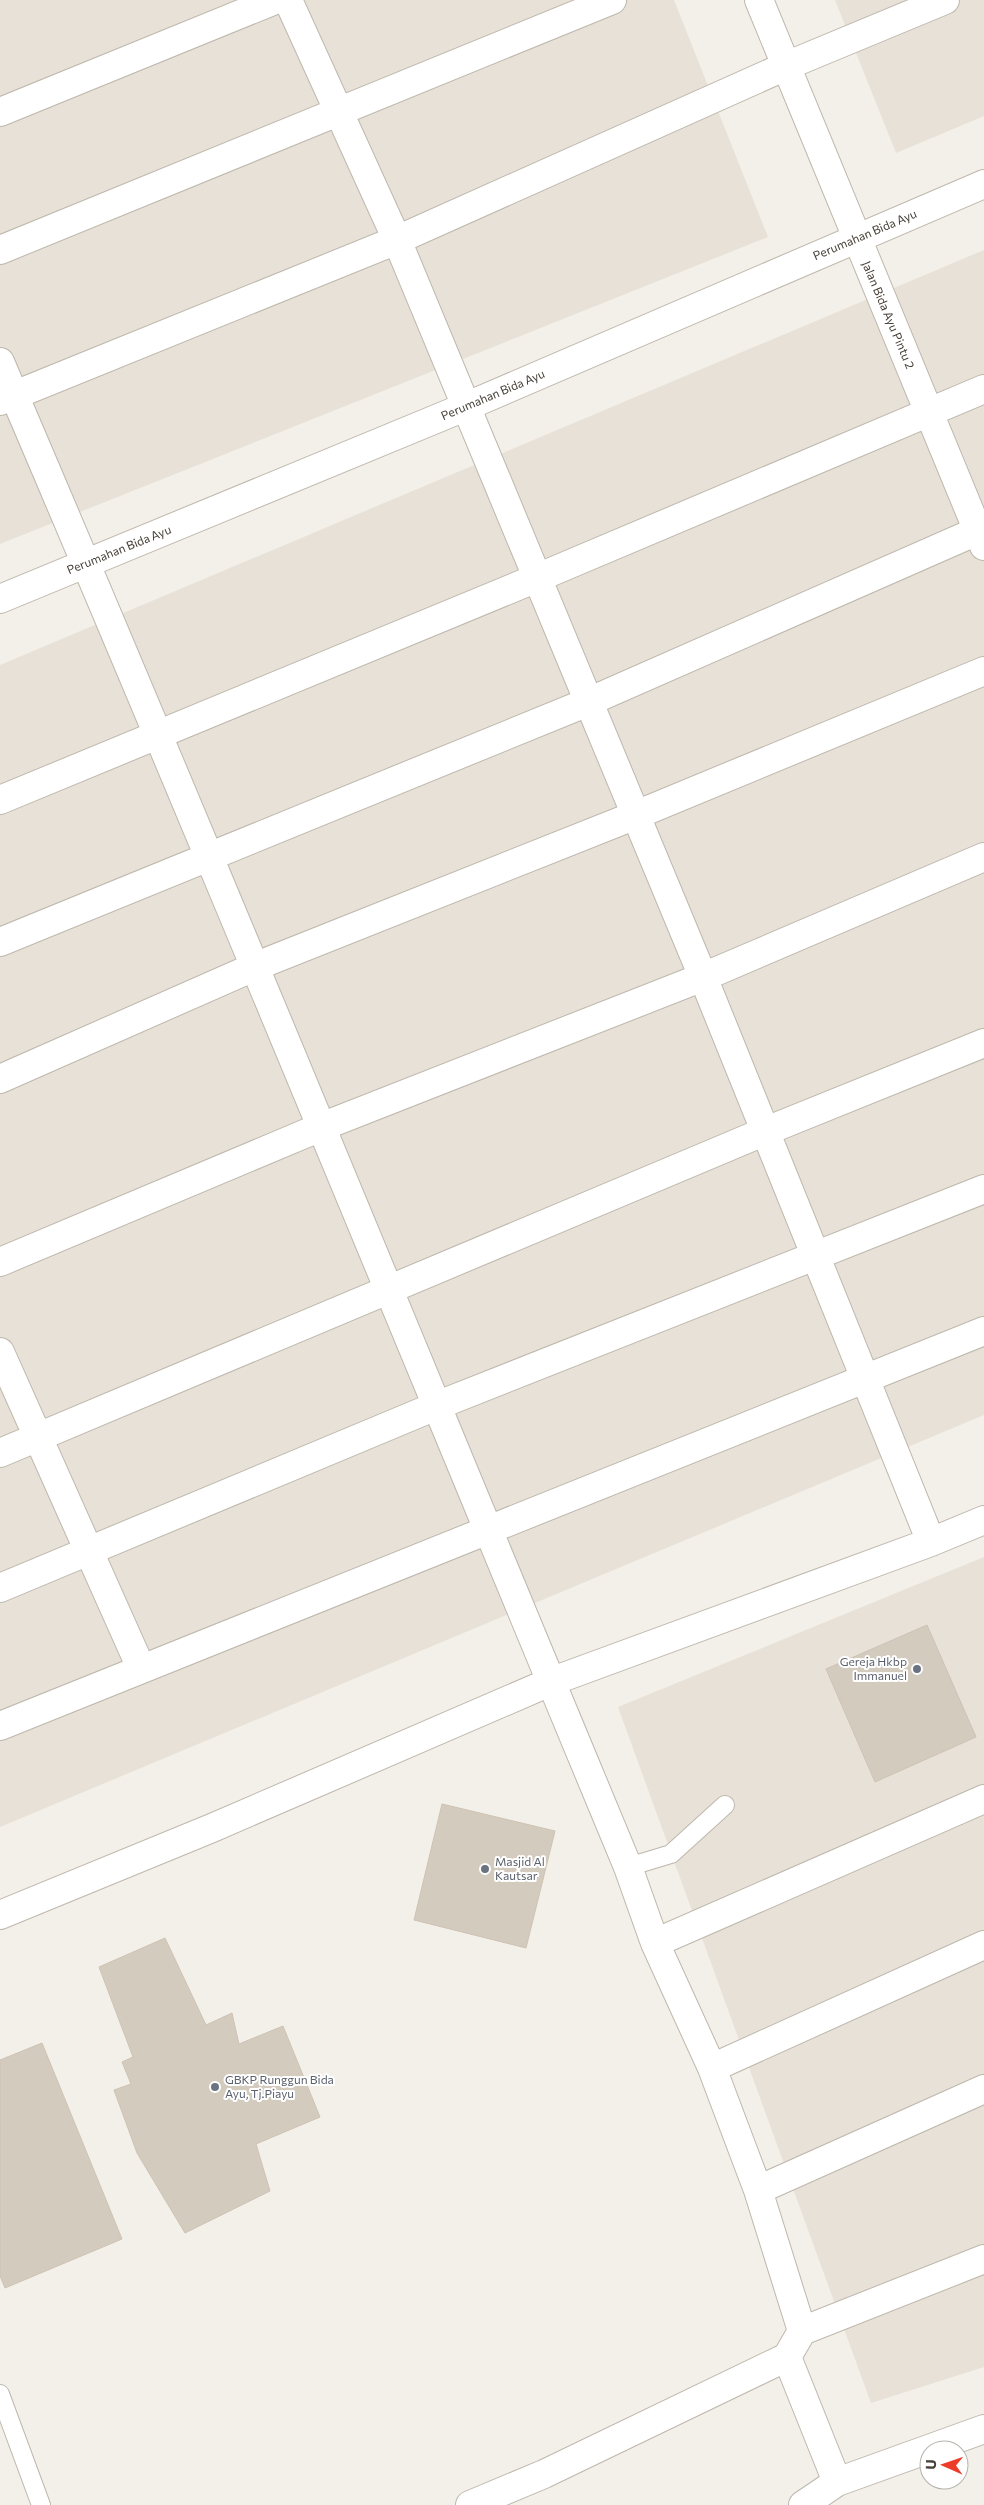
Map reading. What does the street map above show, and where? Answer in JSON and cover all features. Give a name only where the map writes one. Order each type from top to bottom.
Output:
[{"type":"street","points":[[0,112],[276,0]]},
{"type":"street","points":[[288,0],[397,240],[703,976],[931,1542]]},
{"type":"street","points":[[0,250],[612,0]]},
{"type":"street","name":"Jalan Bida Ayu Pintu 2","points":[[759,0],[929,412],[982,535]]},
{"type":"street","points":[[7,398],[397,240],[786,66],[944,0]]},
{"type":"street","name":"Perumahan Bida Ayu","points":[[0,599],[465,407],[984,184]]},
{"type":"street","points":[[0,362],[7,398],[87,563],[628,1867],[655,1943],[712,2068],[758,2190],[802,2331]]},
{"type":"street","points":[[0,800],[537,578],[984,389]]},
{"type":"street","points":[[0,942],[208,855],[588,702],[982,535]]},
{"type":"street","points":[[0,1079],[254,967],[636,816],[984,671]]},
{"type":"street","points":[[0,1262],[321,1127],[703,976],[984,857]]},
{"type":"street","points":[[0,1453],[766,1131],[984,1043]]},
{"type":"street","points":[[0,1588],[436,1406],[984,1189]]},
{"type":"street","points":[[0,1726],[984,1331]]},
{"type":"street","points":[[0,1352],[141,1668]]},
{"type":"street","points":[[0,1915],[212,1828],[550,1682],[931,1542],[984,1520]]},
{"type":"street","points":[[655,1943],[984,1799]]},
{"type":"street","points":[[712,2068],[984,1945]]},
{"type":"street","points":[[758,2190],[984,2089]]},
{"type":"street","points":[[470,2505],[544,2474],[787,2357],[802,2331],[984,2259]]},
{"type":"street","points":[[787,2357],[837,2482]]},
{"type":"street","points":[[803,2505],[837,2482],[984,2428]]},
{"type":"lane","points":[[628,1867],[671,1854],[725,1805]]},
{"type":"lane","points":[[0,2394],[40,2505]]},
{"type":"shaded area","points":[[0,0],[674,0],[768,237],[0,544]]},
{"type":"shaded area","points":[[835,0],[984,0],[984,116],[896,153]]},
{"type":"shaded area","points":[[984,250],[984,1415],[0,1827],[0,665]]},
{"type":"shaded area","points":[[984,1557],[984,2367],[871,2403],[618,1707]]},
{"type":"building","points":[[927,1625],[976,1737],[875,1782],[826,1669]]},
{"type":"building","points":[[442,1804],[555,1831],[526,1948],[414,1920]]},
{"type":"building","name":"GBKP Runggun Bida Ayu, Tj.Piayu","points":[[165,1938],[206,2025],[232,2013],[239,2044],[283,2026],[320,2117],[256,2144],[270,2191],[185,2233],[137,2153],[114,2090],[131,2084],[122,2062],[133,2057],[99,1967]]},
{"type":"building","points":[[42,2043],[122,2239],[5,2288],[0,2276],[0,2060]]},
{"type":"place","name":"Gereja Hkbp Immanuel","points":[[917,1669]]},
{"type":"place","name":"Masjid Al Kautsar","points":[[485,1869]]},
{"type":"place","name":"GBKP Runggun Bida Ayu, Tj.Piayu","points":[[215,2087]]}]
